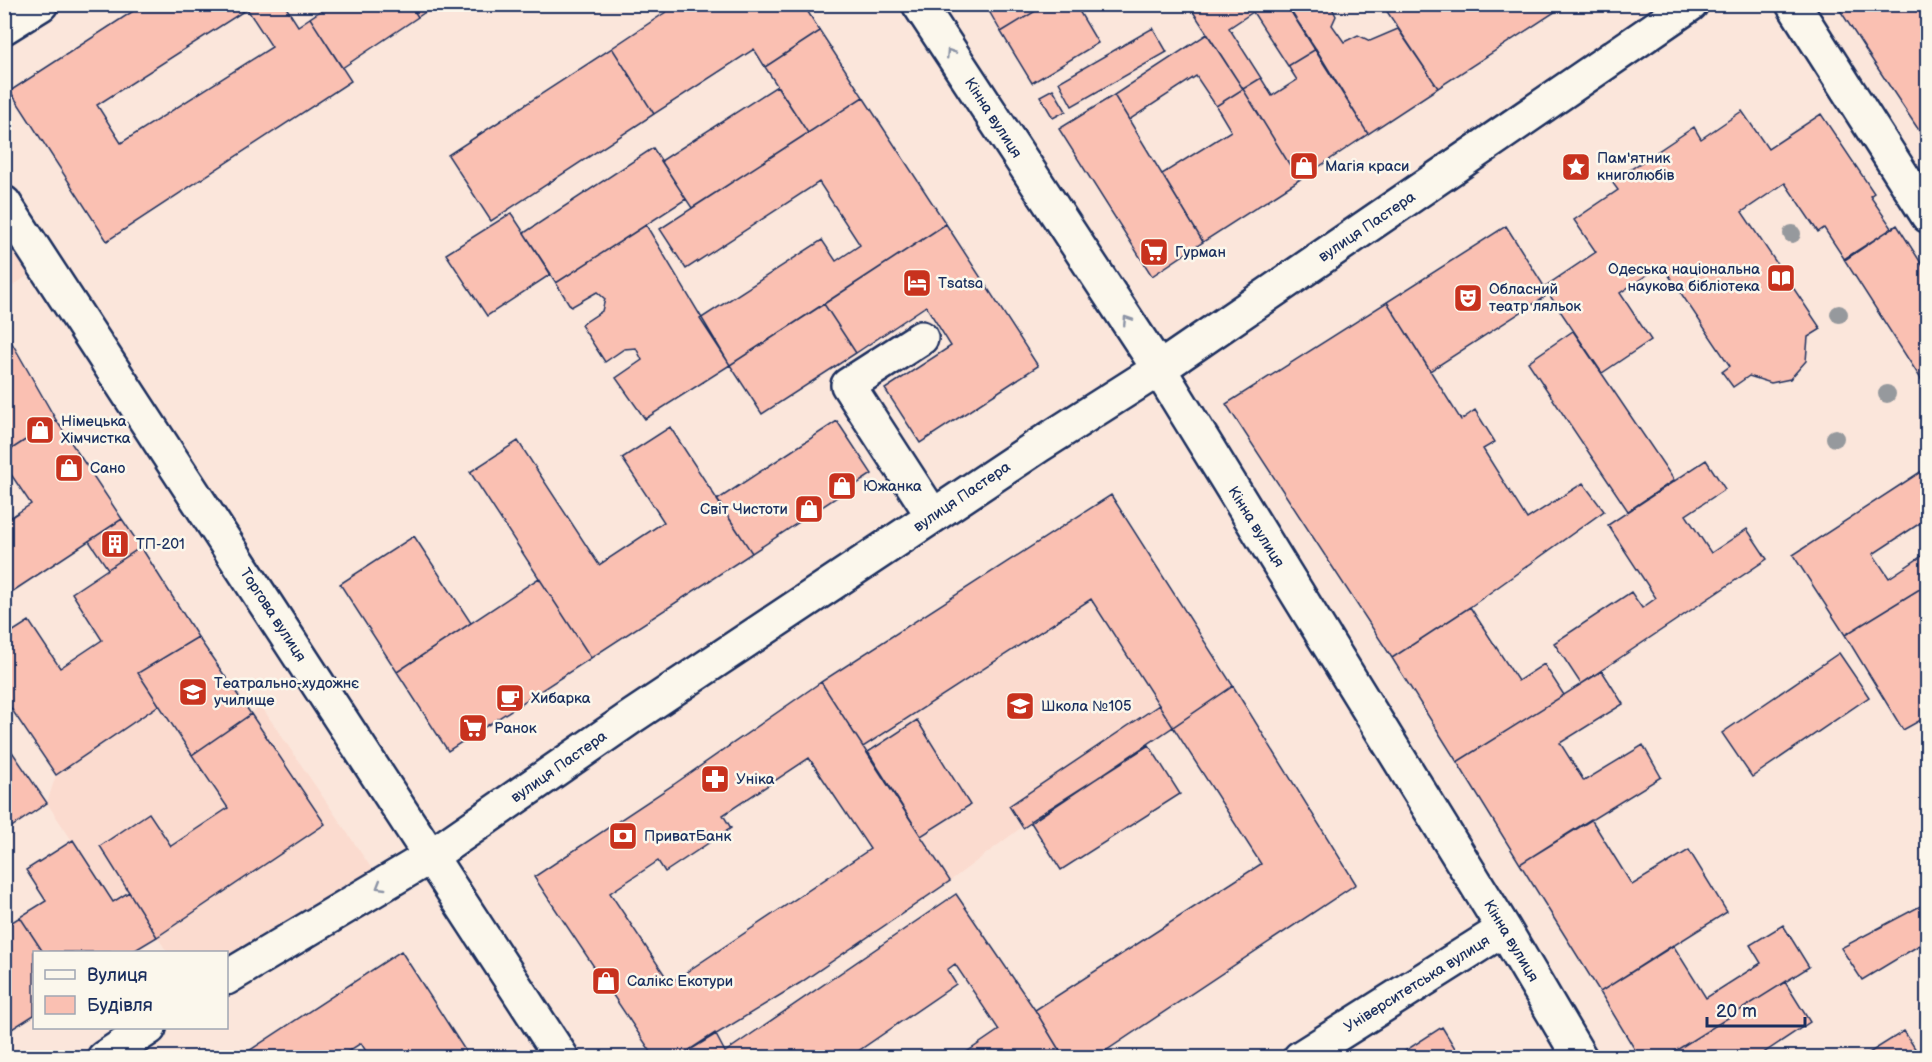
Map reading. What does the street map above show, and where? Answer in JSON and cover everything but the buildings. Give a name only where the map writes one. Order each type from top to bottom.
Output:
[{"type":"street","points":[[4,27],[41,4]]},
{"type":"street","name":"Кінна вулиця","points":[[919,4],[1159,369],[1504,929],[1580,1058]]},
{"type":"street","name":"вулиця Пастера","points":[[228,977],[431,856],[630,718],[1159,369],[1691,4]]},
{"type":"street","points":[[1793,4],[1928,216]]},
{"type":"street","name":"Торгова вулиця","points":[[4,203],[562,1058]]},
{"type":"street","points":[[921,338],[848,386],[933,516]]},
{"type":"street","name":"Університетська вулиця","points":[[1300,1058],[1504,929]]},
{"type":"street","points":[[104,1058],[148,1029]]},
{"type":"shaded area","points":[[4,209],[42,266],[5,291],[4,291]]},
{"type":"shaded area","name":"Школа №105","points":[[1111,495],[1233,686],[1149,745],[1030,821],[950,881],[821,682]]},
{"type":"shaded area","points":[[159,705],[192,754],[261,706],[376,875],[228,970],[228,951],[166,951],[129,892],[113,902],[47,803],[56,775]]},
{"type":"place","name":"Магія краси","points":[[1304,166]]},
{"type":"place","name":"Пам'ятник книголюбів","points":[[1576,167]]},
{"type":"place","name":"Гурман","points":[[1154,252]]},
{"type":"place","name":"Одеська національна наукова бібліотека","points":[[1781,278]]},
{"type":"place","name":"Tsatsa","points":[[917,283]]},
{"type":"place","name":"Обласний театр ляльок","points":[[1468,298]]},
{"type":"place","name":"Нiмецька Хiмчистка","points":[[40,430]]},
{"type":"place","name":"Сано","points":[[69,468]]},
{"type":"place","name":"Южанка","points":[[842,486]]},
{"type":"place","name":"Світ Чистоти","points":[[809,509]]},
{"type":"place","name":"ТП-201","points":[[115,544]]},
{"type":"place","name":"Театрально-художнє училище","points":[[193,692]]},
{"type":"place","name":"Хибарка","points":[[510,698]]},
{"type":"place","name":"Школа №105","points":[[1020,706]]},
{"type":"place","name":"Ранок","points":[[473,728]]},
{"type":"place","name":"Уніка","points":[[715,779]]},
{"type":"place","name":"ПриватБанк","points":[[623,836]]},
{"type":"place","name":"Салікс Екотури","points":[[606,981]]}]
